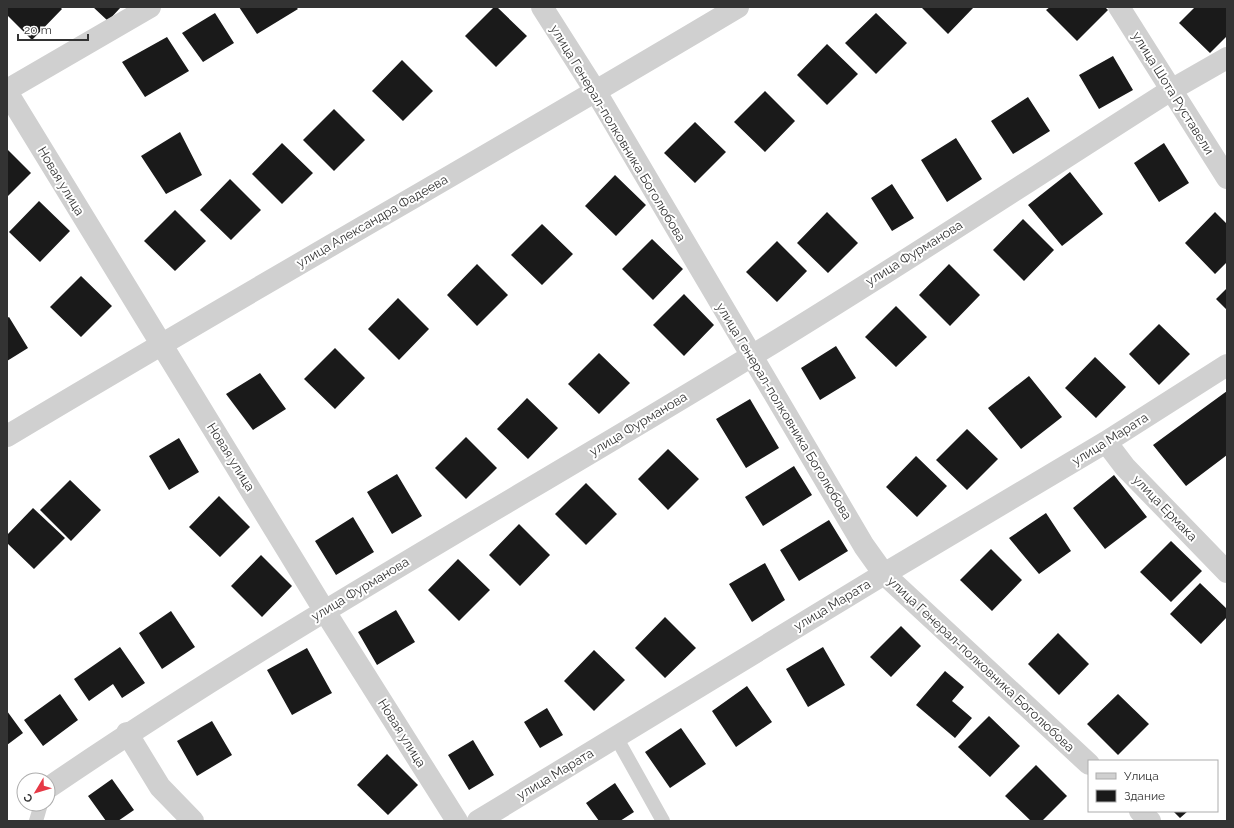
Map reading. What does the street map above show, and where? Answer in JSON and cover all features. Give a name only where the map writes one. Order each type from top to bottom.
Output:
[{"type":"street","points":[[7,91],[150,7]]},
{"type":"street","name":"улица Генерал-полковника Боголюбова","points":[[542,7],[596,92],[864,546],[884,574],[1088,763]]},
{"type":"street","name":"улица Александра Фадеева","points":[[7,436],[161,344],[596,92],[738,7]]},
{"type":"street","name":"улица Шота Руставели","points":[[1119,7],[1227,178]]},
{"type":"street","name":"улица Фурманова","points":[[56,785],[128,733],[324,610],[752,356],[1171,90],[1227,58]]},
{"type":"street","name":"Новая улица","points":[[7,91],[324,610],[457,821]]},
{"type":"street","name":"улица Марата","points":[[478,821],[884,574],[1106,442],[1227,365]]},
{"type":"street","name":"улица Ермака","points":[[1106,442],[1125,467],[1227,572]]},
{"type":"street","points":[[128,733],[160,787],[193,821]]},
{"type":"street","points":[[1141,812],[1150,821]]},
{"type":"lane","points":[[616,737],[663,821]]},
{"type":"building","points":[[7,7],[60,7],[62,9],[32,40],[7,15]]},
{"type":"building","points":[[93,7],[121,7],[108,21]]},
{"type":"building","points":[[239,7],[296,7],[298,9],[257,34]]},
{"type":"building","points":[[494,7],[497,7],[527,36],[496,67],[465,36]]},
{"type":"building","points":[[921,7],[974,7],[948,34]]},
{"type":"building","points":[[1050,7],[1105,7],[1108,10],[1077,41],[1046,10]]},
{"type":"building","points":[[1195,7],[1225,7],[1227,9],[1227,36],[1210,53],[1179,23]]},
{"type":"building","points":[[215,13],[234,43],[203,62],[182,33]]},
{"type":"building","points":[[876,13],[907,43],[876,74],[845,43]]},
{"type":"building","points":[[167,37],[189,71],[145,97],[122,62]]},
{"type":"building","points":[[827,44],[858,74],[827,105],[797,75]]},
{"type":"building","points":[[1113,56],[1133,90],[1099,109],[1079,75]]},
{"type":"building","points":[[402,60],[433,91],[403,121],[372,91]]},
{"type":"building","points":[[765,91],[795,121],[765,152],[734,122]]},
{"type":"building","points":[[1028,97],[1050,131],[1013,154],[991,121]]},
{"type":"building","points":[[334,109],[365,140],[334,171],[303,140]]},
{"type":"building","points":[[695,122],[726,152],[695,183],[664,153]]},
{"type":"building","points":[[180,132],[202,175],[166,194],[141,156]]},
{"type":"building","points":[[956,138],[982,179],[947,202],[921,160]]},
{"type":"building","points":[[282,143],[313,173],[282,204],[252,174]]},
{"type":"building","points":[[1164,143],[1189,183],[1159,202],[1134,163]]},
{"type":"building","points":[[7,149],[31,173],[7,197]]},
{"type":"building","points":[[1070,172],[1103,214],[1062,246],[1028,205]]},
{"type":"building","points":[[615,175],[646,205],[616,236],[585,206]]},
{"type":"building","points":[[230,179],[261,210],[231,240],[200,210]]},
{"type":"building","points":[[892,184],[914,218],[892,231],[871,198]]},
{"type":"building","points":[[39,201],[70,231],[40,262],[9,232]]},
{"type":"building","points":[[175,210],[206,241],[175,271],[144,241]]},
{"type":"building","points":[[827,212],[858,243],[828,273],[797,243]]},
{"type":"building","points":[[1215,212],[1227,224],[1227,262],[1215,274],[1185,243]]},
{"type":"building","points":[[1023,219],[1054,250],[1024,281],[993,250]]},
{"type":"building","points":[[542,224],[573,254],[542,285],[511,255]]},
{"type":"building","points":[[652,239],[683,269],[653,300],[622,269]]},
{"type":"building","points":[[777,241],[807,271],[777,302],[746,272]]},
{"type":"building","points":[[477,264],[508,295],[477,326],[447,295]]},
{"type":"building","points":[[949,264],[980,295],[950,326],[919,295]]},
{"type":"building","points":[[81,276],[112,306],[81,337],[50,307]]},
{"type":"building","points":[[1227,288],[1227,310],[1216,299]]},
{"type":"building","points":[[684,294],[714,325],[684,356],[653,325]]},
{"type":"building","points":[[398,298],[429,329],[399,360],[368,329]]},
{"type":"building","points":[[896,306],[927,337],[896,367],[865,337]]},
{"type":"building","points":[[9,317],[28,348],[7,361],[7,318]]},
{"type":"building","points":[[1159,324],[1190,354],[1159,385],[1129,354]]},
{"type":"building","points":[[836,346],[856,378],[820,400],[801,368]]},
{"type":"building","points":[[335,348],[365,378],[335,409],[304,379]]},
{"type":"building","points":[[599,353],[630,383],[599,414],[568,384]]},
{"type":"building","points":[[1095,357],[1126,387],[1096,418],[1065,388]]},
{"type":"building","points":[[260,373],[286,409],[253,430],[226,394]]},
{"type":"building","points":[[1029,376],[1062,417],[1021,449],[988,408]]},
{"type":"building","points":[[1227,391],[1227,455],[1186,486],[1153,445]]},
{"type":"building","points":[[527,398],[558,428],[528,459],[497,429]]},
{"type":"building","points":[[750,399],[779,448],[746,468],[716,419]]},
{"type":"building","points":[[967,429],[998,459],[967,490],[936,460]]},
{"type":"building","points":[[466,437],[497,468],[466,499],[435,468]]},
{"type":"building","points":[[179,438],[199,472],[169,490],[149,456]]},
{"type":"building","points":[[668,449],[699,479],[668,510],[638,479]]},
{"type":"building","points":[[916,456],[947,486],[917,517],[886,487]]},
{"type":"building","points":[[794,466],[812,495],[763,526],[745,497]]},
{"type":"building","points":[[397,474],[422,516],[392,534],[367,492]]},
{"type":"building","points":[[1114,475],[1147,517],[1105,549],[1073,508]]},
{"type":"building","points":[[70,480],[101,510],[71,541],[40,510]]},
{"type":"building","points":[[586,483],[617,514],[586,545],[555,514]]},
{"type":"building","points":[[219,496],[250,527],[220,557],[189,527]]},
{"type":"building","points":[[33,508],[65,538],[34,569],[7,543],[7,535]]},
{"type":"building","points":[[1046,513],[1071,551],[1039,574],[1009,538]]},
{"type":"building","points":[[353,517],[374,552],[336,575],[315,541]]},
{"type":"building","points":[[829,520],[848,551],[799,581],[780,550]]},
{"type":"building","points":[[519,524],[550,555],[520,586],[489,555]]},
{"type":"building","points":[[1171,541],[1202,571],[1171,602],[1140,572]]},
{"type":"building","points":[[991,549],[1022,580],[992,611],[960,580]]},
{"type":"building","points":[[261,555],[292,586],[262,617],[231,586]]},
{"type":"building","points":[[458,559],[490,590],[459,621],[428,590]]},
{"type":"building","points":[[765,563],[785,600],[752,622],[729,584]]},
{"type":"building","points":[[1200,583],[1227,609],[1227,617],[1201,644],[1170,614]]},
{"type":"building","points":[[396,610],[415,642],[377,665],[358,632]]},
{"type":"building","points":[[171,611],[195,647],[162,669],[139,633]]},
{"type":"building","points":[[665,617],[696,648],[665,678],[635,648]]},
{"type":"building","points":[[901,626],[921,646],[891,677],[870,657]]},
{"type":"building","points":[[1058,633],[1089,664],[1059,695],[1028,664]]},
{"type":"building","points":[[120,647],[145,683],[122,698],[113,684],[89,701],[74,679]]},
{"type":"building","points":[[823,647],[845,685],[808,707],[786,669]]},
{"type":"building","points":[[307,648],[332,693],[292,715],[267,670]]},
{"type":"building","points":[[594,650],[625,680],[594,711],[564,681]]},
{"type":"building","points":[[945,671],[964,687],[952,701],[972,718],[955,738],[916,705]]},
{"type":"building","points":[[747,686],[772,722],[736,747],[712,711]]},
{"type":"building","points":[[60,694],[78,720],[43,746],[24,720]]},
{"type":"building","points":[[1118,694],[1149,724],[1118,755],[1087,724]]},
{"type":"building","points":[[547,708],[563,735],[540,748],[524,722]]},
{"type":"building","points":[[7,711],[23,733],[7,745]]},
{"type":"building","points":[[989,716],[1020,746],[990,777],[958,747]]},
{"type":"building","points":[[212,721],[232,755],[197,776],[177,741]]},
{"type":"building","points":[[681,728],[706,764],[670,788],[645,752]]},
{"type":"building","points":[[473,740],[494,775],[469,790],[448,755]]},
{"type":"building","points":[[387,754],[418,785],[388,815],[357,785]]},
{"type":"building","points":[[1036,765],[1067,796],[1042,821],[1031,821],[1005,796]]},
{"type":"building","points":[[112,779],[134,810],[118,821],[106,821],[88,796]]},
{"type":"building","points":[[615,783],[634,812],[620,821],[599,821],[586,803]]},
{"type":"building","points":[[1174,812],[1187,812],[1180,818]]}]
